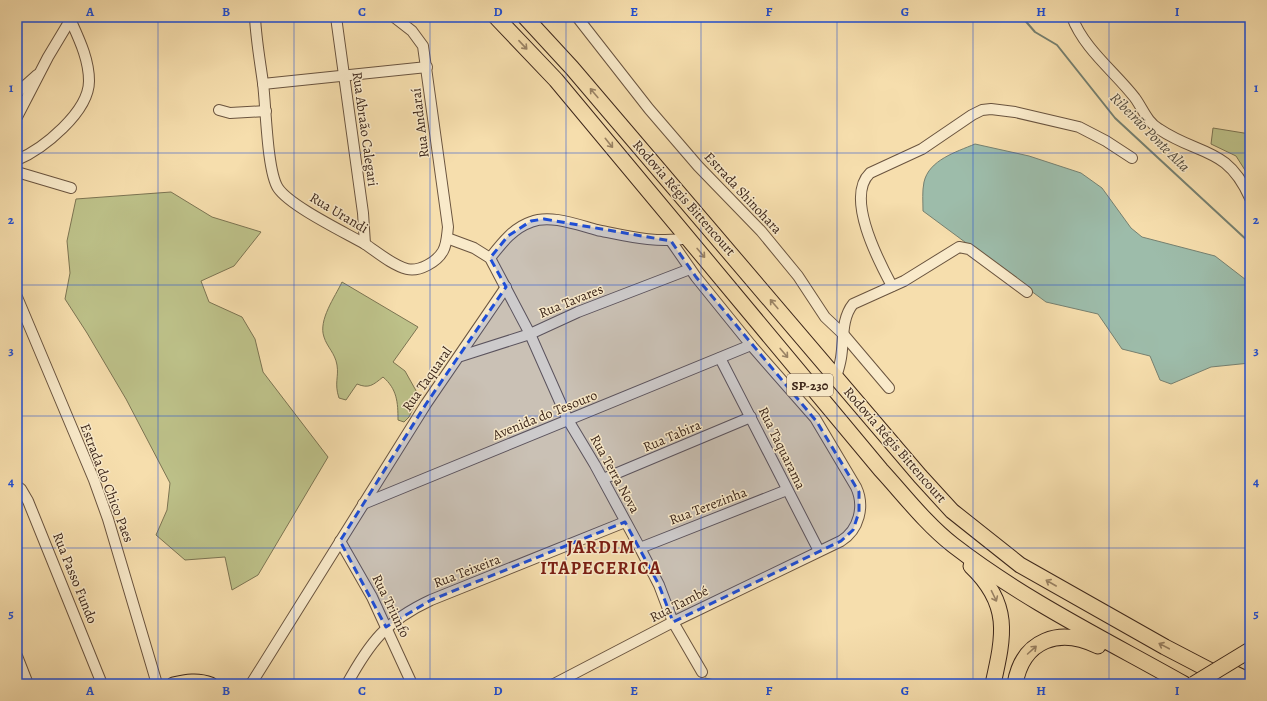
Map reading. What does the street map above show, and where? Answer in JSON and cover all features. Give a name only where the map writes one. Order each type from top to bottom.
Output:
[{"type":"highway","name":"Rodovia Régis Bittencourt","points":[[496,17],[556,80],[881,470],[952,544],[1040,604],[1184,684]]},
{"type":"highway","name":"Rodovia Régis Bittencourt","points":[[525,17],[577,73],[920,476],[952,511],[1020,565],[1236,684]]},
{"type":"highway","points":[[952,544],[986,581],[999,606],[1002,629],[1001,644],[992,684]]},
{"type":"highway","points":[[1015,684],[1021,663],[1032,648],[1044,641],[1058,637],[1084,639],[1184,684]]},
{"type":"highway","points":[[1194,684],[1250,650]]},
{"type":"highway","points":[[1187,658],[1213,663],[1250,681]]},
{"type":"main road","points":[[173,684],[186,681],[204,681],[211,684]]},
{"type":"street","name":"Rua Urandi","points":[[255,17],[272,170],[275,182],[279,189],[301,207],[407,269],[417,269],[428,266],[443,252],[447,238]]},
{"type":"street","name":"Rua Abraão Calegari","points":[[336,17],[365,244]]},
{"type":"street","name":"Rua Andaraí","points":[[394,17],[418,37],[423,46],[448,227],[447,238]]},
{"type":"street","name":"Estrada Shinohara","points":[[577,17],[649,109],[698,166],[761,231],[798,276],[825,317],[844,335],[889,388]]},
{"type":"street","points":[[1072,17],[1085,39],[1135,99],[1148,120],[1158,129],[1169,135],[1212,154],[1227,163],[1243,182],[1250,198]]},
{"type":"street","points":[[17,117],[40,72],[71,18]]},
{"type":"street","points":[[17,160],[39,149],[63,128],[86,94],[89,81],[86,56],[71,18]]},
{"type":"street","points":[[263,84],[344,77],[427,67]]},
{"type":"street","points":[[17,93],[40,72]]},
{"type":"street","points":[[892,286],[882,267],[862,212],[860,194],[864,179],[870,173],[922,149],[972,115],[982,110],[1000,109],[1060,122],[1091,132],[1132,158]]},
{"type":"street","points":[[219,110],[230,113],[266,111]]},
{"type":"street","points":[[17,172],[72,188]]},
{"type":"street","points":[[490,258],[508,236],[531,221],[544,219],[622,235],[671,241],[688,238]]},
{"type":"street","points":[[447,238],[474,248],[490,258],[506,288]]},
{"type":"street","name":"Rua També","points":[[554,684],[673,622],[848,537],[858,520],[859,492],[810,412],[752,345],[690,269],[671,241]]},
{"type":"street","points":[[836,377],[841,359],[847,310],[853,304],[892,286],[958,247],[969,249],[1027,292]]},
{"type":"street","name":"Rua Tavares","points":[[461,356],[530,334],[578,312],[690,269]]},
{"type":"street","name":"Rua Terra Nova","points":[[506,288],[530,334],[568,420],[603,479],[640,548],[659,585],[673,622],[702,672]]},
{"type":"street","name":"Rua Taquaral","points":[[250,684],[426,404],[461,356],[506,288]]},
{"type":"street","name":"Estrada do Chico Paes","points":[[17,296],[94,480],[108,519],[157,684]]},
{"type":"street","name":"Avenida do Tesouro","points":[[363,504],[752,345]]},
{"type":"street","name":"Rua Taquarama","points":[[720,358],[818,551]]},
{"type":"street","name":"Rua Tabira","points":[[603,479],[751,417]]},
{"type":"street","name":"Rua Passo Fundo","points":[[17,486],[25,493],[102,684]]},
{"type":"street","name":"Rua Terezinha","points":[[640,548],[787,490]]},
{"type":"street","name":"Rua Teixeira","points":[[347,684],[366,651],[386,628],[408,611],[430,600],[625,522]]},
{"type":"street","name":"Rua Triunfo","points":[[340,541],[356,567],[412,684]]},
{"type":"street","points":[[17,656],[28,684]]},
{"type":"highlighted area","points":[[544,219],[671,241],[696,277],[817,422],[859,492],[859,512],[853,530],[841,541],[673,622],[659,585],[625,522],[431,600],[386,627],[340,541],[426,404],[506,287],[490,258],[508,236],[531,221]]},
{"type":"green space","points":[[1213,128],[1250,134],[1250,178],[1236,156],[1211,144]]},
{"type":"green space","points":[[171,192],[212,217],[261,232],[234,266],[201,281],[209,302],[242,317],[255,339],[263,372],[328,457],[258,575],[232,590],[225,557],[185,560],[156,535],[167,510],[170,483],[126,399],[65,299],[70,273],[67,241],[76,199]]},
{"type":"green space","points":[[342,282],[418,327],[393,362],[405,371],[419,396],[409,417],[404,422],[398,420],[396,396],[391,386],[383,377],[368,386],[357,384],[346,400],[339,398],[336,361],[325,341],[323,323],[328,309]]},
{"type":"green space","points":[[705,678],[734,684],[706,684]]},
{"type":"shaded area","points":[[975,144],[1029,156],[1081,173],[1102,188],[1131,228],[1142,237],[1215,256],[1250,283],[1250,363],[1211,367],[1171,384],[1160,380],[1150,356],[1122,349],[1098,314],[1046,302],[923,211],[924,182],[931,168],[944,158]]},
{"type":"waterway","name":"Ribeirão Ponte Alta","points":[[1022,17],[1035,32],[1057,45],[1115,118],[1250,243]]},
{"type":"district","name":"JARDIM ITAPECERICA","points":[[601,557]]}]
